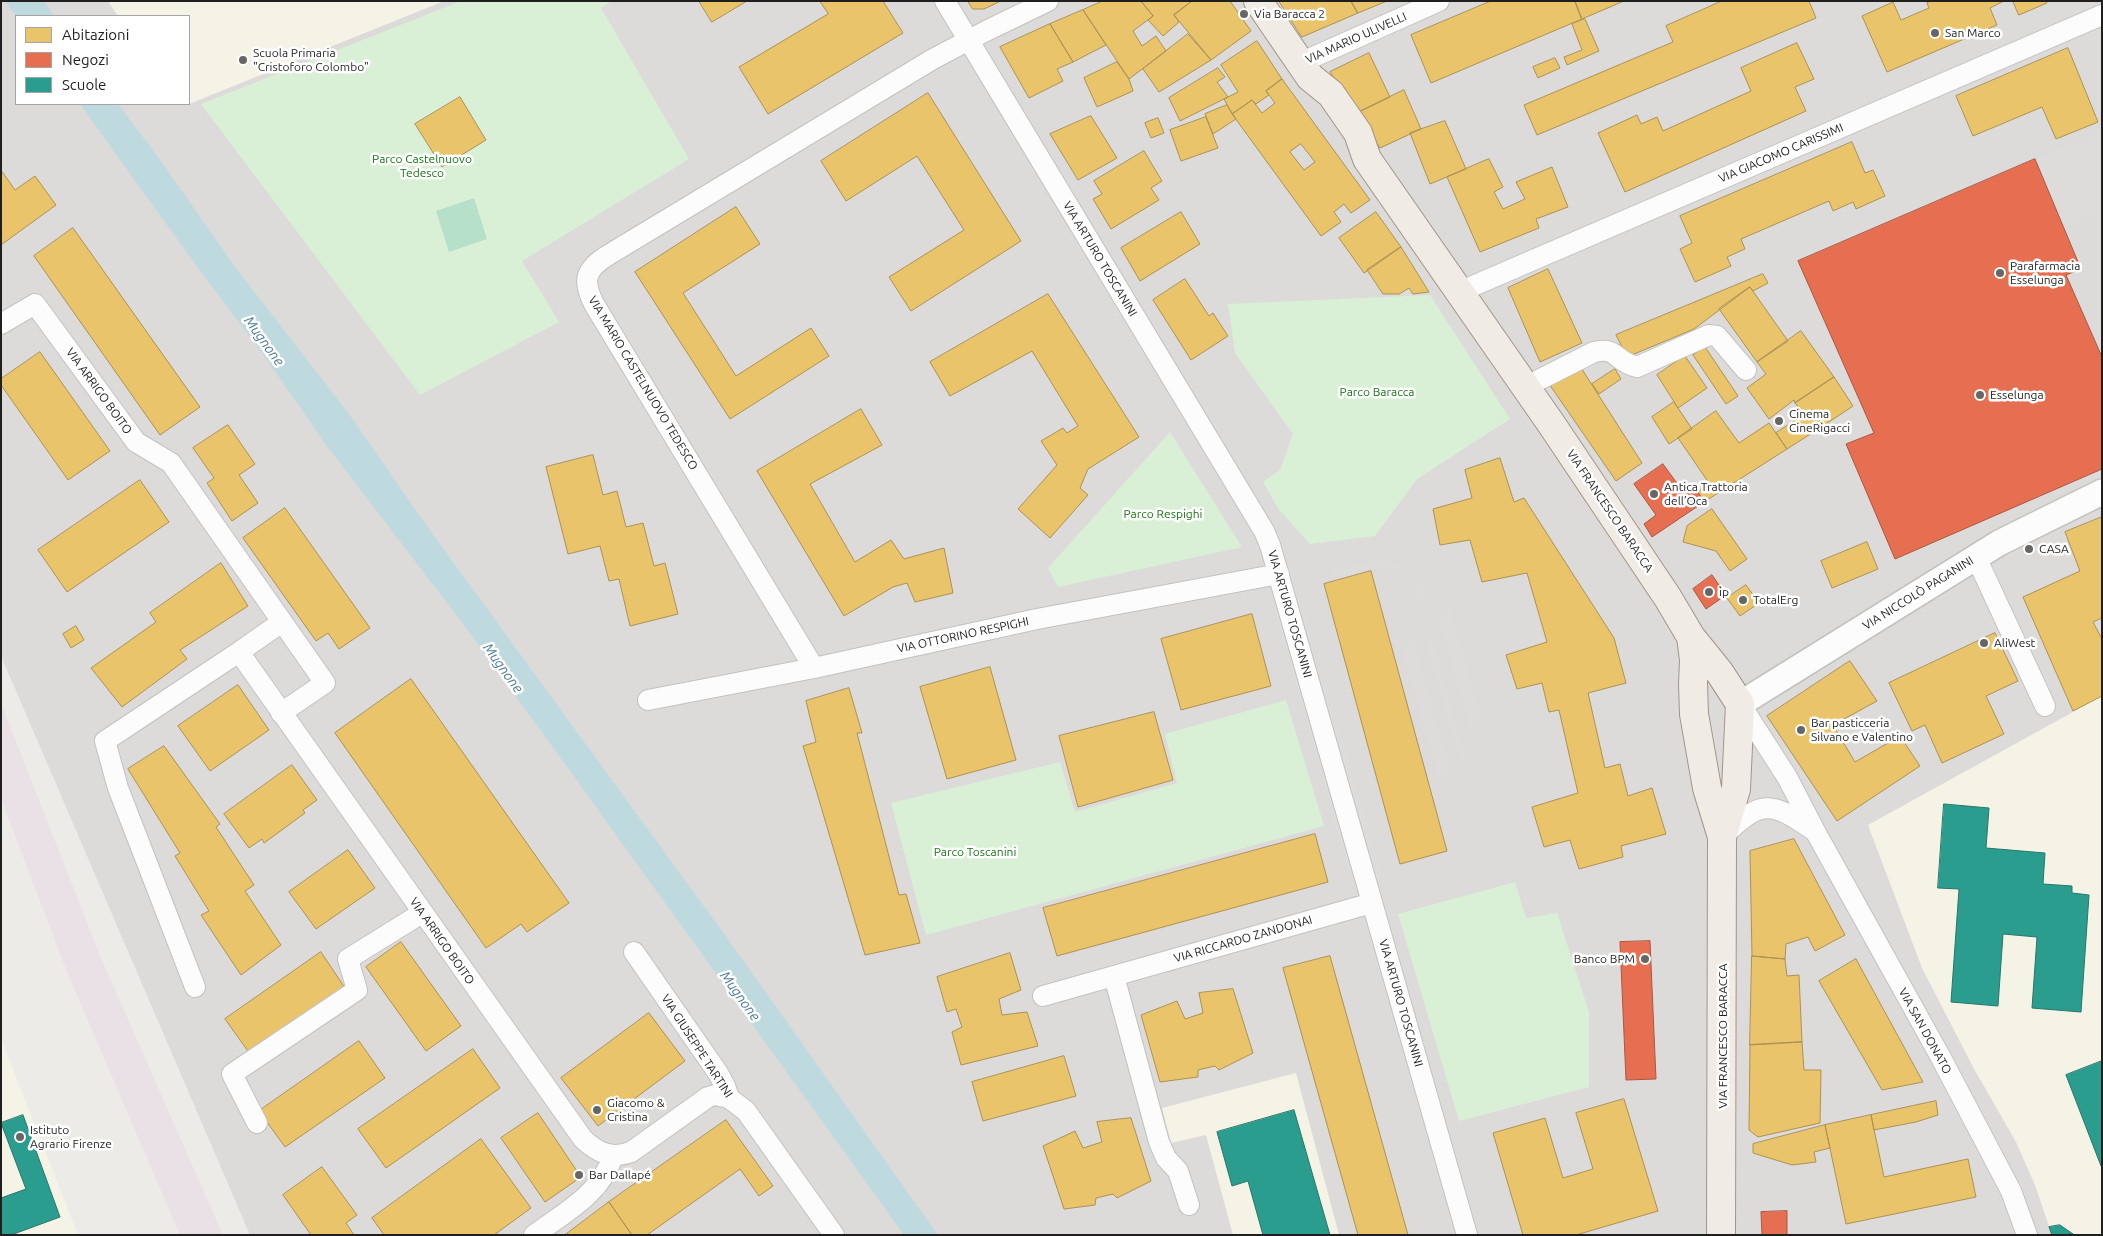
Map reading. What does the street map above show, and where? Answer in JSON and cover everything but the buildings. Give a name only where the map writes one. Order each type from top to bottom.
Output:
[{"type":"main road","name":"VIA FRANCESCO BARACCA","points":[[1258,1],[1305,70],[1331,94],[1358,133],[1367,158],[1668,598],[1693,648],[1713,699],[1727,706],[1740,704],[1736,789],[1722,837],[1721,1235]]},
{"type":"main road","name":"VIA FRANCESCO BARACCA","points":[[1693,648],[1692,684],[1694,714],[1707,788],[1722,837]]},
{"type":"street","name":"VIA ARTURO TOSCANINI","points":[[945,1],[1264,531],[1274,555],[1467,1235]]},
{"type":"street","points":[[969,40],[1048,1]]},
{"type":"street","name":"VIA MARIO ULIVELLI","points":[[1305,70],[1439,1]]},
{"type":"street","name":"VIA GIACOMO CARISSIMI","points":[[1460,292],[2102,15]]},
{"type":"street","name":"VIA MARIO CASTELNUOVO TEDESCO","points":[[814,668],[594,304],[588,290],[588,274],[592,267],[605,257],[933,59],[969,40]]},
{"type":"street","name":"VIA ARRIGO BOITO","points":[[1,324],[35,304],[136,442],[171,463],[325,683],[281,713]]},
{"type":"street","points":[[1525,387],[1594,352],[1610,351],[1625,365],[1636,367],[1709,335],[1717,336],[1746,370]]},
{"type":"street","name":"VIA NICCOLÒ PAGANINI","points":[[1740,704],[2025,528],[2102,492]]},
{"type":"street","points":[[1976,557],[2045,706]]},
{"type":"street","name":"VIA OTTORINO RESPIGHI","points":[[648,700],[814,668],[1037,619],[1279,574]]},
{"type":"street","points":[[195,987],[118,788],[105,741],[282,622]]},
{"type":"street","name":"VIA ARRIGO BOITO","points":[[239,652],[583,1139],[598,1152],[614,1156]]},
{"type":"street","points":[[1740,704],[1787,777],[1814,831]]},
{"type":"street","points":[[1722,837],[1744,816],[1762,808],[1784,811],[1814,831]]},
{"type":"street","name":"VIA SAN DONATO","points":[[1814,831],[1935,1047],[2008,1184],[2027,1235]]},
{"type":"street","name":"VIA RICCARDO ZANDONAI","points":[[1044,996],[1372,903]]},
{"type":"street","points":[[257,1123],[232,1074],[357,990],[348,959],[422,913]]},
{"type":"street","name":"VIA GIUSEPPE TARTINI","points":[[634,952],[718,1073],[729,1098],[746,1111],[834,1235]]},
{"type":"street","points":[[1114,976],[1159,1142],[1166,1158],[1178,1171],[1189,1205]]},
{"type":"street","points":[[534,1235],[588,1196],[606,1173],[614,1156],[631,1152],[708,1097],[715,1095],[729,1098]]},
{"type":"shaded area","points":[[1,1],[2102,1],[2102,1235],[250,1235],[1,656]]},
{"type":"shaded area","name":"Scuola Primaria \"Cristoforo Colombo\"","points":[[112,1],[444,1],[190,104],[190,15],[117,15],[109,3]]},
{"type":"shaded area","points":[[2102,131],[2102,213],[2064,230],[2035,159]]},
{"type":"shaded area","points":[[1371,561],[1387,561],[1402,565],[1415,573],[1423,588],[1427,605],[1420,607],[1417,590],[1410,578],[1399,571],[1385,567],[1371,568],[1333,576],[1331,570]]},
{"type":"shaded area","points":[[1279,600],[1320,749],[1314,751],[1271,602]]},
{"type":"shaded area","points":[[1303,600],[1314,637],[1308,638],[1297,601]]},
{"type":"shaded area","points":[[1449,604],[1481,716],[1471,730],[1438,616]]},
{"type":"shaded area","points":[[1412,636],[1451,773],[1441,787],[1401,646]]},
{"type":"shaded area","points":[[1432,637],[1466,760],[1460,763],[1425,639]]},
{"type":"shaded area","points":[[2102,696],[2102,1235],[2052,1235],[2035,1185],[2016,1142],[1973,1067],[1922,968],[1868,825]]},
{"type":"shaded area","points":[[1,703],[101,958],[223,1235],[180,1235],[67,972],[1,799]]},
{"type":"shaded area","points":[[1333,706],[1382,878],[1375,881],[1327,708]]},
{"type":"shaded area","points":[[1328,776],[1355,874],[1348,876],[1322,779]]},
{"type":"shaded area","name":"Istituto Agrario Firenze","points":[[1,1039],[78,1235],[1,1235]]},
{"type":"shaded area","points":[[1296,1073],[1339,1235],[1233,1235],[1206,1135],[1171,1143],[1162,1108]]},
{"type":"green space","name":"Parco Castelnuovo Tedesco","points":[[461,1],[612,1],[601,8],[689,159],[522,261],[559,322],[420,395],[201,104]]},
{"type":"green space","points":[[474,198],[487,239],[449,252],[436,211]]},
{"type":"green space","name":"Parco Baracca","points":[[1430,295],[1510,419],[1417,479],[1375,536],[1310,544],[1279,510],[1263,482],[1280,470],[1293,434],[1235,353],[1228,304]]},
{"type":"green space","name":"Parco Respighi","points":[[1170,432],[1242,547],[1058,587],[1048,568]]},
{"type":"green space","name":"Parco Toscanini","points":[[1286,700],[1324,826],[926,935],[891,803],[1060,762],[1075,812],[1177,783],[1165,734]]},
{"type":"green space","points":[[1515,882],[1526,918],[1557,913],[1589,1012],[1589,1087],[1459,1121],[1398,914]]},
{"type":"water","points":[[5,1],[44,1],[53,15],[15,15]]},
{"type":"water","name":"Mugnone","points":[[81,105],[119,105],[161,161],[235,267],[349,414],[426,525],[727,938],[938,1235],[904,1235],[464,625],[327,446],[263,354],[198,268]]},
{"type":"place","name":"Via Baracca 2","points":[[1244,14]]},
{"type":"place","name":"San Marco","points":[[1935,33]]},
{"type":"place","name":"Scuola Primaria \"Cristoforo Colombo\"","points":[[243,60]]},
{"type":"place","name":"Parafarmacia Esselunga","points":[[2000,273]]},
{"type":"place","name":"Esselunga","points":[[1980,395]]},
{"type":"place","name":"Cinema CineRigacci","points":[[1779,421]]},
{"type":"place","name":"Antica Trattoria dell’Oca","points":[[1654,494]]},
{"type":"place","name":"CASA","points":[[2029,549]]},
{"type":"place","name":"ip","points":[[1709,592]]},
{"type":"place","name":"TotalErg","points":[[1743,600]]},
{"type":"place","name":"AliWest","points":[[1984,643]]},
{"type":"place","name":"Bar pasticceria Silvano e Valentino","points":[[1801,730]]},
{"type":"place","name":"Banco BPM","points":[[1645,959]]},
{"type":"place","name":"Giacomo & Cristina","points":[[597,1110]]},
{"type":"place","name":"Istituto Agrario Firenze","points":[[20,1137]]},
{"type":"place","name":"Bar Dallapé","points":[[579,1175]]}]
